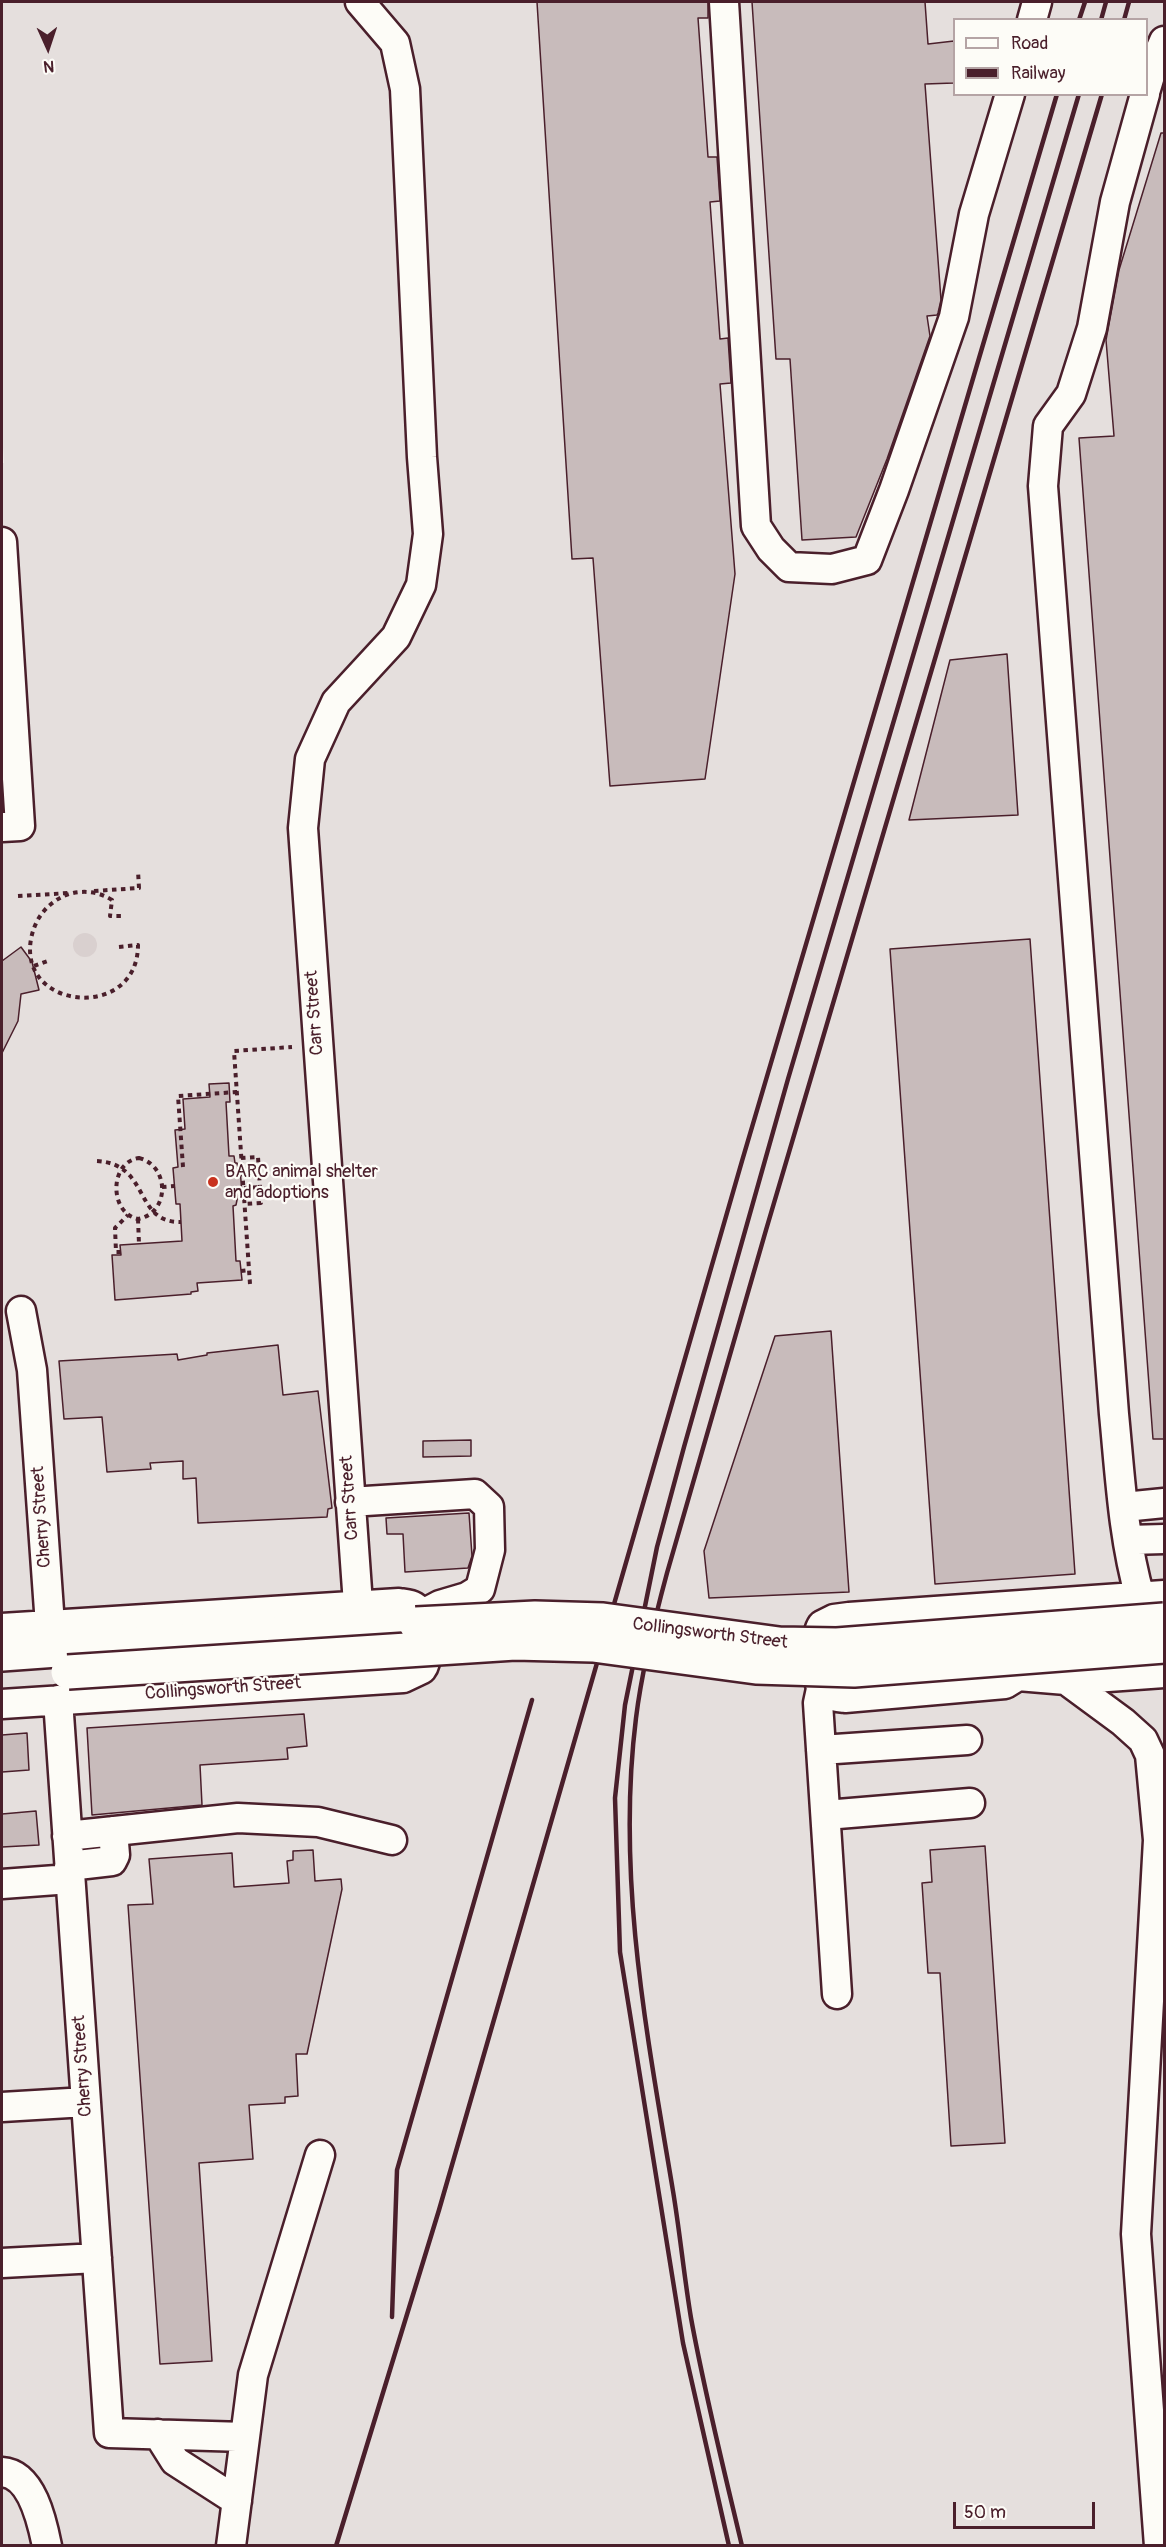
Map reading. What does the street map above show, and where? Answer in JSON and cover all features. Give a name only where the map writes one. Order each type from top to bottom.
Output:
[{"type":"main road","name":"Collingsworth Street","points":[[2,1677],[60,1662],[416,1624],[535,1618],[603,1620],[779,1644],[837,1645],[1164,1620]]},
{"type":"main road","name":"Collingsworth Street","points":[[2,1654],[60,1662],[515,1644],[593,1645],[756,1667],[843,1670],[1164,1646]]},
{"type":"street","name":"Carr Street","points":[[357,1604],[303,828],[310,759],[336,702],[396,637],[421,585],[429,534],[422,457],[405,89],[395,43],[360,2]]},
{"type":"street","points":[[724,2],[756,526],[771,549],[789,567],[832,569],[867,560],[894,490],[954,317],[974,214],[1009,96]]},
{"type":"street","points":[[1033,18],[1037,2]]},
{"type":"street","points":[[1148,82],[1164,41]]},
{"type":"street","points":[[1144,96],[1115,202],[1092,328],[1071,394],[1048,426],[1043,486],[1114,1414],[1133,1576],[1152,1596]]},
{"type":"street","points":[[2,542],[11,826]]},
{"type":"street","name":"Cherry Street","points":[[21,1311],[30,1361],[60,1662],[67,1836],[109,2433],[158,2434]]},
{"type":"street","points":[[350,1502],[475,1494],[489,1507],[490,1550],[480,1588],[467,1596],[440,1605],[421,1615]]},
{"type":"street","points":[[1124,1507],[1164,1503]]},
{"type":"street","points":[[1128,1540],[1164,1539]]},
{"type":"street","points":[[837,1994],[818,1703],[821,1689],[817,1639],[822,1626],[834,1619],[1152,1596]]},
{"type":"street","name":"Collingsworth Street","points":[[2,1628],[60,1662],[403,1678],[422,1669],[426,1663],[421,1615],[409,1604],[357,1604],[60,1662],[2,1704]]},
{"type":"street","points":[[821,1689],[827,1694],[845,1698],[998,1685],[1012,1681],[1018,1676],[1038,1623],[1037,1604]]},
{"type":"street","points":[[1018,1676],[1066,1680],[1164,1673]]},
{"type":"street","points":[[1066,1680],[1123,1722],[1154,1740],[1150,1755],[1160,1811],[1136,2234],[1159,2546]]},
{"type":"street","points":[[821,1750],[967,1740]]},
{"type":"street","points":[[825,1815],[970,1803]]},
{"type":"street","points":[[67,1836],[238,1818],[318,1822],[392,1840]]},
{"type":"street","points":[[2,1884],[70,1872],[112,1861],[115,1855],[113,1832]]},
{"type":"street","points":[[2,2107],[86,2102]]},
{"type":"street","points":[[231,2546],[254,2375],[320,2155]]},
{"type":"street","points":[[2,2263],[96,2258]]},
{"type":"street","points":[[158,2434],[245,2437]]},
{"type":"street","points":[[158,2434],[176,2460],[237,2501]]},
{"type":"street","points":[[2,2472],[8,2472],[22,2482],[40,2514],[47,2546]]},
{"type":"path","points":[[18,896],[139,888],[138,871]]},
{"type":"path","points":[[83,892],[101,894],[112,900],[110,916],[125,916]]},
{"type":"path","points":[[73,893],[59,898],[41,914],[34,929],[30,945],[34,966],[43,981],[57,991],[75,998],[94,998],[106,994],[121,984],[135,964],[138,945],[119,946]]},
{"type":"path","points":[[34,966],[48,961]]},
{"type":"path","points":[[250,1284],[234,1051],[292,1047]]},
{"type":"path","points":[[183,1167],[178,1096],[237,1092]]},
{"type":"path","points":[[242,1158],[258,1157],[261,1203],[244,1204]]},
{"type":"path","points":[[132,1159],[147,1161],[158,1171],[162,1197],[153,1212],[138,1219],[128,1215],[120,1204],[117,1179],[122,1167],[132,1159]]},
{"type":"path","points":[[97,1161],[122,1167],[137,1183],[153,1212],[167,1221],[181,1222]]},
{"type":"path","points":[[243,1174],[259,1173]]},
{"type":"path","points":[[162,1187],[175,1186]]},
{"type":"path","points":[[244,1188],[260,1187]]},
{"type":"path","points":[[121,1252],[116,1252],[115,1228],[128,1215]]},
{"type":"path","points":[[138,1219],[139,1244]]},
{"type":"path","points":[[241,1271],[249,1270]]},
{"type":"shaded area","points":[[2,2],[1164,2],[1164,2545],[2,2546],[2,463],[4,463],[2,431]]},
{"type":"shaded area","points":[[85,933],[94,936],[97,945],[94,954],[85,957],[76,954],[73,945],[76,936]]},
{"type":"building","points":[[537,2],[708,2],[708,18],[698,18],[708,157],[717,157],[720,201],[710,202],[720,339],[728,338],[731,383],[720,384],[735,574],[705,779],[610,786],[593,558],[572,559]]},
{"type":"building","points":[[752,2],[925,2],[928,44],[953,41],[953,83],[925,84],[941,300],[937,315],[927,316],[930,336],[887,459],[856,537],[802,540],[790,359],[776,359]]},
{"type":"building","points":[[1161,133],[1164,133],[1164,1439],[1153,1439],[1079,438],[1114,436],[1106,340],[1119,270]]},
{"type":"building","points":[[1007,654],[1018,815],[909,820],[950,660]]},
{"type":"building","points":[[1030,939],[1075,1574],[935,1584],[890,949]]},
{"type":"building","points":[[21,947],[32,962],[39,990],[21,994],[18,1021],[2,1053],[2,961]]},
{"type":"building","points":[[229,1083],[230,1102],[226,1102],[229,1156],[234,1156],[235,1163],[240,1167],[242,1195],[238,1195],[236,1205],[233,1206],[236,1261],[240,1261],[242,1280],[197,1283],[198,1291],[191,1292],[191,1294],[115,1300],[112,1255],[121,1255],[120,1245],[182,1241],[180,1204],[176,1204],[173,1168],[178,1167],[175,1130],[185,1129],[183,1099],[210,1097],[209,1084]]},
{"type":"building","points":[[831,1331],[849,1592],[709,1598],[704,1551],[775,1336]]},
{"type":"building","points":[[278,1345],[283,1395],[318,1391],[332,1508],[328,1509],[327,1517],[198,1523],[196,1478],[183,1479],[183,1461],[150,1463],[151,1469],[107,1472],[102,1417],[64,1419],[59,1361],[177,1354],[178,1360],[207,1355],[207,1353]]},
{"type":"building","points":[[471,1440],[471,1456],[423,1457],[423,1441]]},
{"type":"building","points":[[469,1513],[472,1556],[468,1568],[405,1572],[403,1534],[387,1534],[386,1518]]},
{"type":"building","points":[[304,1714],[307,1746],[287,1748],[288,1759],[200,1765],[202,1805],[92,1815],[87,1728]]},
{"type":"building","points":[[27,1733],[29,1770],[2,1772],[2,1735]]},
{"type":"building","points":[[36,1811],[39,1845],[2,1847],[2,1814]]},
{"type":"building","points":[[985,1846],[1005,2143],[951,2146],[940,1973],[928,1973],[922,1883],[932,1882],[930,1850]]},
{"type":"building","points":[[313,1850],[315,1881],[341,1879],[342,1889],[307,2054],[296,2054],[298,2096],[285,2097],[285,2103],[249,2105],[253,2159],[199,2163],[212,2361],[160,2364],[128,1905],[153,1904],[149,1859],[232,1853],[234,1887],[289,1883],[287,1861],[293,1860],[293,1851]]},
{"type":"railway","points":[[1080,18],[1085,2]]},
{"type":"railway","points":[[1102,18],[1106,2]]},
{"type":"railway","points":[[1125,18],[1129,2]]},
{"type":"railway","points":[[336,2546],[439,2210],[742,1161],[1056,96]]},
{"type":"railway","points":[[729,2546],[683,2343],[620,1952],[615,1798],[625,1705],[657,1547],[684,1447],[788,1079],[1078,96]]},
{"type":"railway","points":[[742,2546],[691,2318],[637,1956],[630,1837],[631,1778],[636,1718],[649,1645],[667,1573],[766,1230],[1101,96]]},
{"type":"railway","points":[[392,2317],[397,2170],[532,1700]]},
{"type":"place","name":"BARC animal shelter and adoptions","points":[[213,1182]]}]
